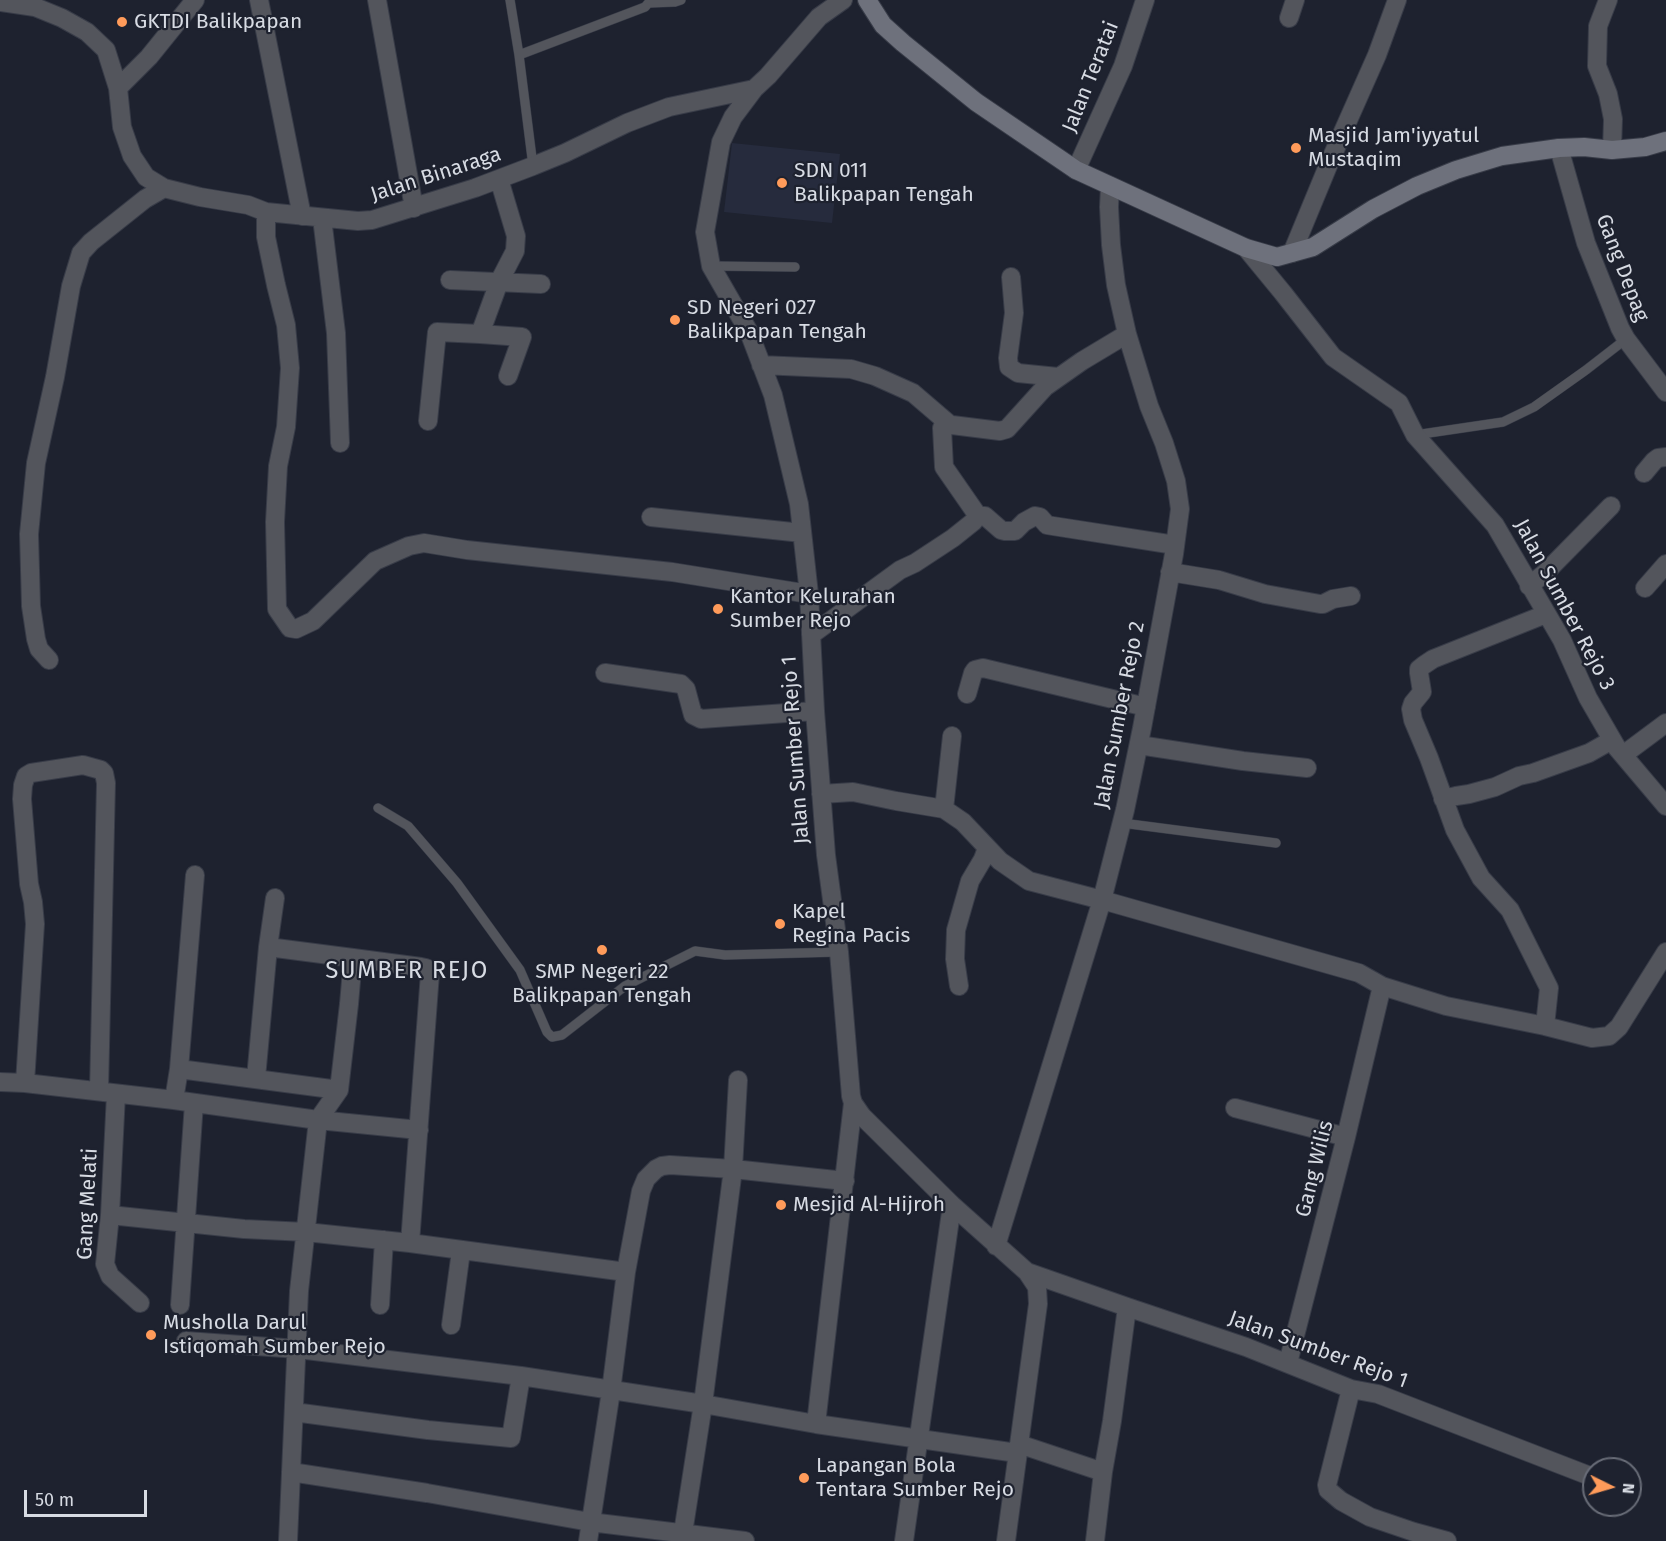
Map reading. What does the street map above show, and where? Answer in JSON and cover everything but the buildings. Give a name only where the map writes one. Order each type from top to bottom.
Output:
[{"type":"main road","points":[[867,0],[883,25],[903,44],[976,102],[1076,170],[1246,248],[1277,257],[1313,247],[1372,209],[1417,186],[1456,170],[1502,156],[1558,148],[1584,147],[1612,150],[1645,147],[1666,141]]},
{"type":"street","points":[[118,88],[149,57],[195,0]]},
{"type":"street","points":[[259,0],[302,216]]},
{"type":"street","points":[[377,0],[414,208]]},
{"type":"street","name":"Jalan Sumber Rejo 1","points":[[843,0],[819,17],[768,76],[754,88],[733,117],[721,142],[705,232],[711,266],[749,332],[773,395],[799,504],[809,594],[826,855],[853,1102],[862,1116],[952,1205],[1027,1272],[1034,1280],[1038,1293],[1006,1541]]},
{"type":"street","name":"Jalan Teratai","points":[[1076,170],[1124,66],[1146,0]]},
{"type":"street","points":[[1289,18],[1295,0]]},
{"type":"street","points":[[1292,253],[1377,55],[1397,0]]},
{"type":"street","points":[[1608,0],[1598,26],[1597,66],[1608,94],[1613,119],[1612,150]]},
{"type":"street","name":"Jalan Binaraga","points":[[0,2],[35,7],[62,18],[87,32],[106,50],[118,88],[122,128],[132,156],[146,177],[164,188],[266,212],[358,221],[372,220],[499,179],[669,107],[754,88]]},
{"type":"street","name":"Gang Depag","points":[[1558,148],[1586,243],[1620,328],[1666,392]]},
{"type":"street","points":[[480,334],[499,282],[514,251],[516,236],[499,179]]},
{"type":"street","name":"Jalan Sumber Rejo 2","points":[[996,1246],[1102,900],[1122,823],[1139,745],[1180,509],[1176,481],[1149,406],[1127,334],[1116,285],[1109,207],[1110,186]]},
{"type":"street","points":[[49,660],[39,649],[36,639],[29,534],[36,464],[72,286],[81,253],[91,242],[145,199],[164,188]]},
{"type":"street","points":[[266,212],[266,237],[286,325],[290,368],[275,522],[277,609],[290,628],[300,628],[313,621],[375,561],[409,546],[424,543],[672,572],[809,594]]},
{"type":"street","points":[[322,218],[336,333],[340,443]]},
{"type":"street","name":"Jalan Sumber Rejo 3","points":[[1246,248],[1333,357],[1399,403],[1415,435],[1496,525],[1562,640],[1588,698],[1618,748],[1666,806]]},
{"type":"street","points":[[1011,277],[1014,313],[1008,358],[1009,367],[1018,373],[1058,377]]},
{"type":"street","points":[[450,280],[541,284]]},
{"type":"street","points":[[428,421],[437,332],[522,336],[508,376]]},
{"type":"street","points":[[761,365],[851,369],[875,376],[913,393],[948,423],[1000,431],[1007,429],[1045,387],[1058,377],[1127,334]]},
{"type":"street","points":[[948,423],[942,428],[944,466],[978,516]]},
{"type":"street","points":[[1644,473],[1654,461],[1666,456]]},
{"type":"street","points":[[1529,585],[1545,573],[1611,506]]},
{"type":"street","points":[[978,516],[985,516],[1005,531],[1015,531],[1035,516],[1040,517],[1047,525],[1175,545]]},
{"type":"street","points":[[811,635],[887,579],[953,538],[978,516]]},
{"type":"street","points":[[651,517],[802,533]]},
{"type":"street","points":[[1645,588],[1666,564]]},
{"type":"street","points":[[1170,572],[1220,580],[1265,594],[1320,604],[1351,596]]},
{"type":"street","points":[[1545,1026],[1549,988],[1510,910],[1481,878],[1455,831],[1413,720],[1412,709],[1413,703],[1422,692],[1419,669],[1433,659],[1546,614]]},
{"type":"street","points":[[967,694],[975,670],[983,668],[1146,707]]},
{"type":"street","points":[[605,673],[681,684],[686,689],[693,715],[701,719],[815,711]]},
{"type":"street","points":[[1443,800],[1495,787],[1519,776],[1589,753],[1618,748],[1666,723]]},
{"type":"street","points":[[944,809],[952,736]]},
{"type":"street","points":[[1139,745],[1307,768]]},
{"type":"street","name":"Gang Melati","points":[[25,1083],[35,924],[29,884],[22,799],[23,784],[26,776],[31,773],[83,765],[101,770],[106,783],[110,1215],[105,1258],[106,1270],[140,1303]]},
{"type":"street","points":[[821,794],[853,792],[944,809],[963,822],[1000,861],[1029,881],[1359,973],[1382,986],[1446,1006],[1592,1038],[1610,1036],[1619,1027],[1666,952]]},
{"type":"street","points":[[959,986],[955,959],[956,930],[970,881],[987,848]]},
{"type":"street","points":[[174,1100],[179,1070],[195,875]]},
{"type":"street","points":[[256,1078],[268,947],[275,898]]},
{"type":"street","points":[[268,947],[421,967],[426,968],[430,973],[410,1243]]},
{"type":"street","points":[[288,1541],[299,1291],[318,1120],[339,1090],[353,958]]},
{"type":"street","name":"Gang Wilis","points":[[1288,1363],[1382,986]]},
{"type":"street","points":[[179,1070],[339,1090]]},
{"type":"street","points":[[683,1533],[703,1404],[733,1169],[738,1080]]},
{"type":"street","points":[[0,1082],[174,1100],[318,1120],[419,1130]]},
{"type":"street","points":[[816,1424],[853,1102]]},
{"type":"street","points":[[180,1305],[194,1103]]},
{"type":"street","points":[[1234,1108],[1346,1137]]},
{"type":"street","points":[[588,1541],[626,1272],[642,1185],[651,1173],[662,1166],[670,1165],[844,1181]]},
{"type":"street","points":[[904,1541],[952,1205]]},
{"type":"street","points":[[110,1215],[384,1240],[626,1272]]},
{"type":"street","points":[[380,1305],[384,1240]]},
{"type":"street","points":[[451,1325],[461,1251]]},
{"type":"street","name":"Jalan Sumber Rejo 1","points":[[1027,1272],[1246,1347],[1351,1389],[1378,1394],[1582,1474]]},
{"type":"street","points":[[1095,1541],[1127,1308]]},
{"type":"street","points":[[186,1341],[298,1349],[521,1376],[919,1439],[1018,1448],[1103,1472]]},
{"type":"street","points":[[294,1412],[428,1430],[511,1438],[521,1376]]},
{"type":"street","points":[[1351,1389],[1327,1485],[1328,1490],[1341,1501],[1370,1517],[1447,1541]]},
{"type":"street","points":[[291,1472],[590,1522],[745,1541]]},
{"type":"lane","points":[[510,0],[533,166]]},
{"type":"lane","points":[[519,55],[645,7],[650,1],[675,2],[681,0]]},
{"type":"lane","points":[[711,266],[795,267]]},
{"type":"lane","points":[[1415,435],[1503,422],[1534,407],[1626,339]]},
{"type":"lane","points":[[378,808],[408,826],[457,882],[519,970],[547,1032],[552,1037],[562,1035],[625,986],[695,951],[725,955],[838,952]]},
{"type":"lane","points":[[1122,823],[1276,843]]},
{"type":"shaded area","name":"SDN 011 Balikpapan Tengah","points":[[732,143],[840,154],[832,223],[724,212]]},
{"type":"place","name":"GKTDI Balikpapan","points":[[122,22]]},
{"type":"place","name":"Masjid Jam'iyyatul Mustaqim","points":[[1296,148]]},
{"type":"place","name":"SDN 011 Balikpapan Tengah","points":[[782,183]]},
{"type":"place","name":"SD Negeri 027 Balikpapan Tengah","points":[[675,320]]},
{"type":"place","name":"Kantor Kelurahan Sumber Rejo","points":[[718,609]]},
{"type":"place","name":"Kapel Regina Pacis","points":[[780,924]]},
{"type":"place","name":"SMP Negeri 22 Balikpapan Tengah","points":[[602,950]]},
{"type":"place","name":"Mesjid Al-Hijroh","points":[[781,1205]]},
{"type":"place","name":"Musholla Darul Istiqomah Sumber Rejo","points":[[151,1335]]},
{"type":"place","name":"Lapangan Bola Tentara Sumber Rejo","points":[[804,1478]]},
{"type":"district","name":"SUMBER REJO","points":[[407,971]]}]
